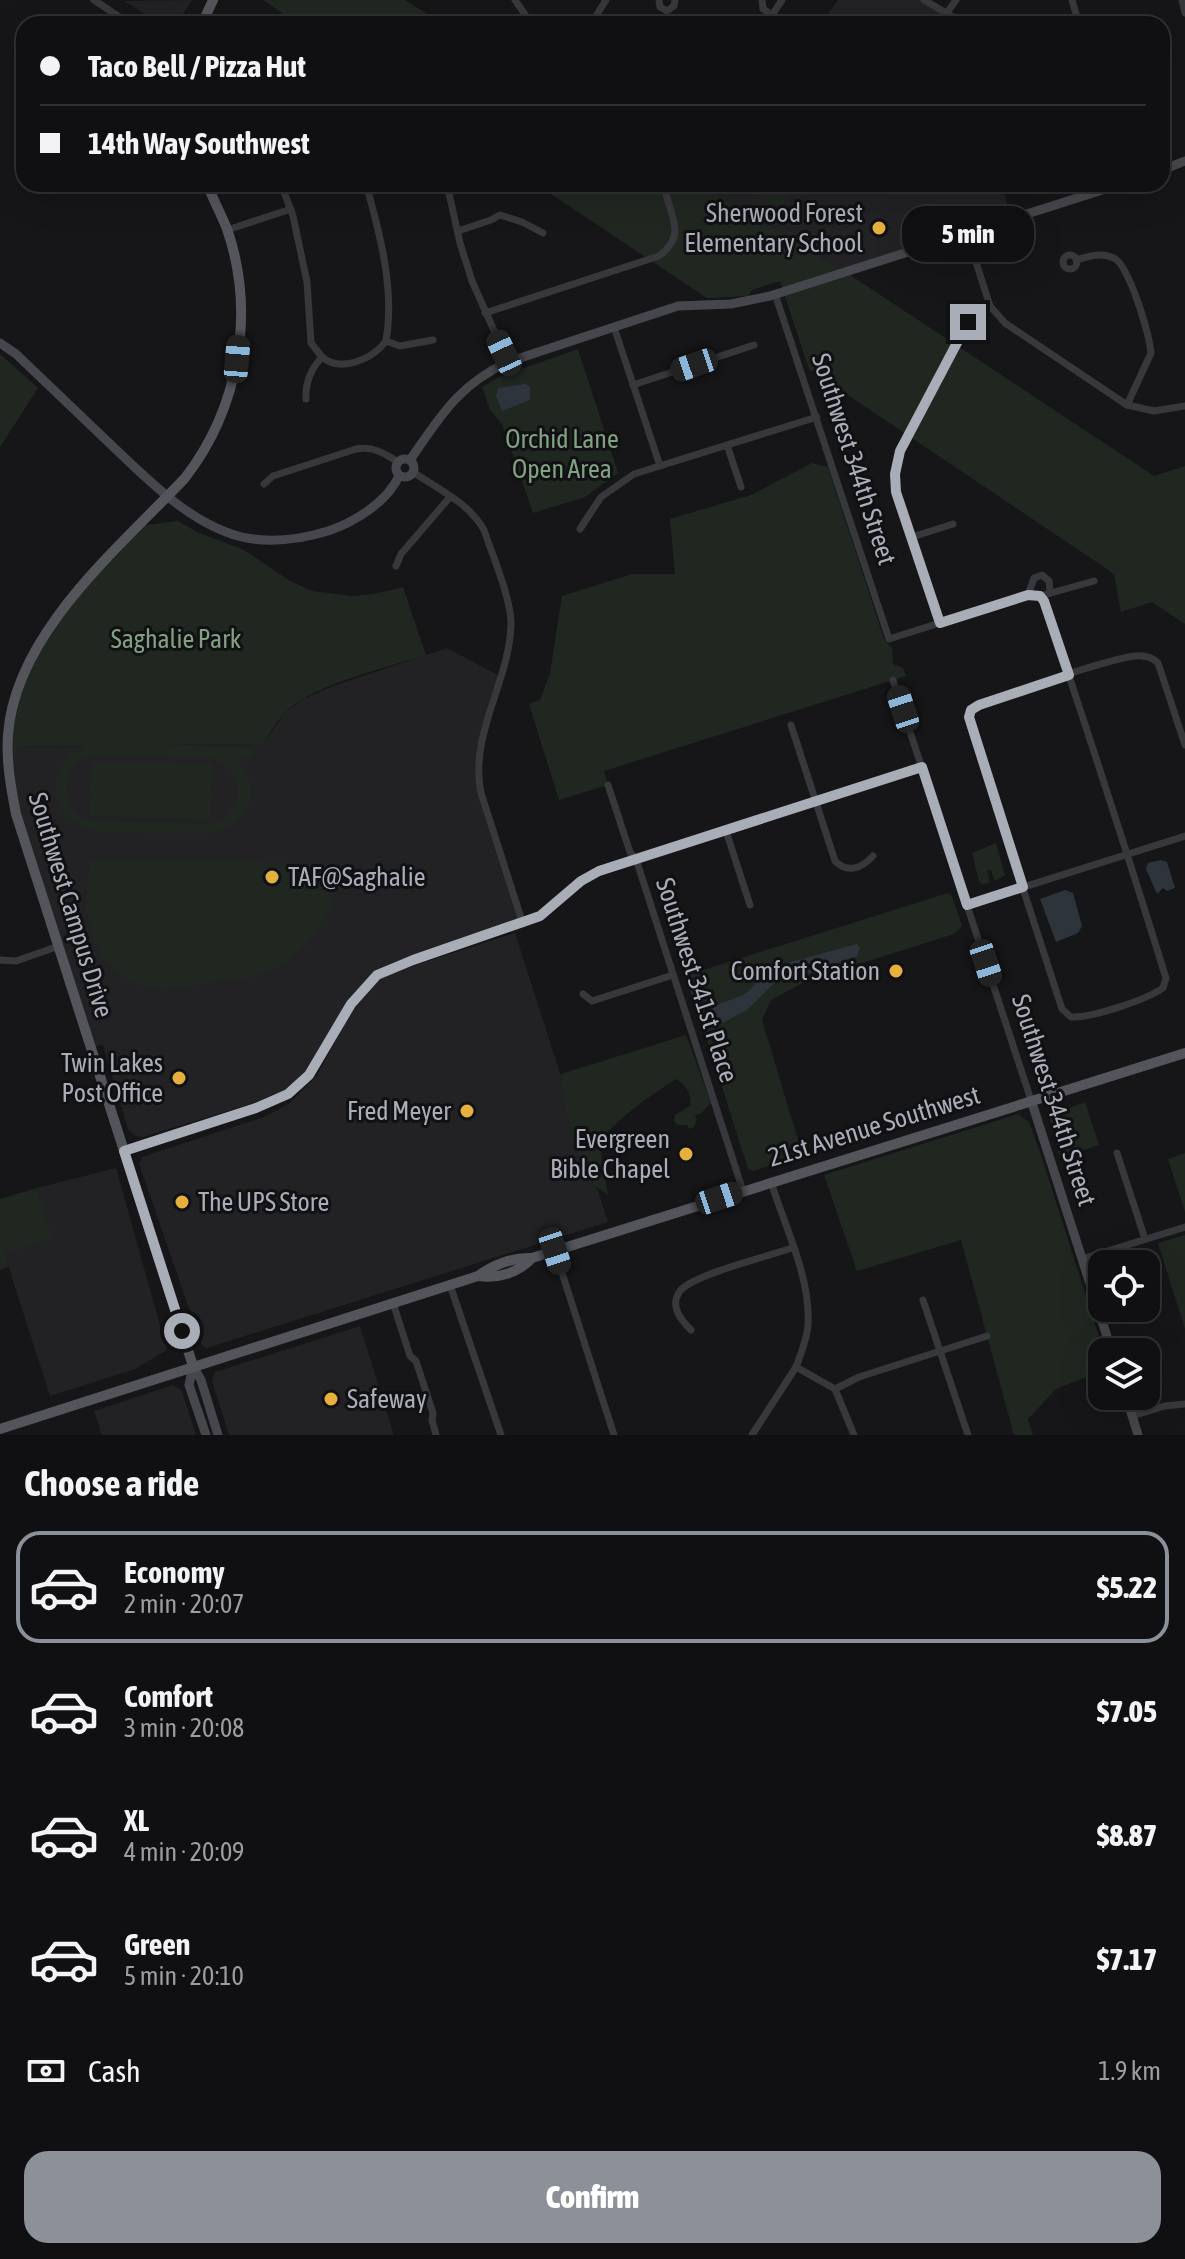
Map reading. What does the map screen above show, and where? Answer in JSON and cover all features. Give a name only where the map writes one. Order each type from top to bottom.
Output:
[{"type":"main road","name":"Southwest Campus Drive","points":[[193,1366],[16,814],[8,747],[13,710],[39,644],[108,557],[198,461],[224,412],[237,359],[240,312],[237,272],[227,230],[210,192]]},
{"type":"main road","name":"21st Avenue Southwest","points":[[0,1429],[478,1276],[490,1267],[521,1257],[532,1258],[555,1251],[1185,1053]]},
{"type":"street","points":[[94,0],[118,16]]},
{"type":"street","points":[[659,0],[660,7],[667,11],[674,6],[675,0]]},
{"type":"street","points":[[762,0],[763,9],[772,15],[780,1]]},
{"type":"street","points":[[924,0],[950,16]]},
{"type":"street","points":[[946,14],[956,0]]},
{"type":"street","points":[[1182,0],[1185,13]]},
{"type":"street","points":[[284,192],[291,209],[307,282],[311,343],[322,357],[335,363],[349,363],[372,355],[386,341],[388,314],[384,263],[368,192]]},
{"type":"street","points":[[449,192],[472,281],[508,362]]},
{"type":"street","points":[[485,313],[659,256],[673,239],[676,222],[665,192]]},
{"type":"street","points":[[410,460],[459,393],[484,373],[508,362],[678,306],[731,304],[775,294],[1096,192]]},
{"type":"street","points":[[227,230],[291,209]]},
{"type":"street","points":[[458,231],[500,215],[543,233]]},
{"type":"street","points":[[967,234],[990,306],[999,318],[1127,405],[1154,411],[1185,406]]},
{"type":"street","points":[[1076,260],[1094,255],[1107,256],[1122,264],[1128,278],[1151,353],[1127,405]]},
{"type":"street","name":"Southwest 344th Street","points":[[775,294],[889,639],[940,623]]},
{"type":"street","points":[[990,306],[976,313],[965,326],[898,458],[895,474],[896,492],[940,623],[1028,595],[1040,596],[1094,581]]},
{"type":"street","points":[[614,327],[660,466]]},
{"type":"street","points":[[386,341],[400,346],[433,340]]},
{"type":"street","points":[[0,343],[25,362],[167,496],[193,515],[227,533],[249,539],[286,540],[321,533],[352,520],[379,502],[399,476]]},
{"type":"street","points":[[633,385],[754,345]]},
{"type":"street","points":[[306,399],[305,389],[311,370],[322,357]]},
{"type":"street","points":[[580,529],[593,507],[634,474],[817,417]]},
{"type":"street","points":[[727,445],[741,487]]},
{"type":"street","points":[[264,484],[273,476],[366,447],[379,450],[398,462]]},
{"type":"street","points":[[398,462],[410,460],[414,466],[413,472],[406,477],[399,476]]},
{"type":"street","points":[[398,462],[396,471],[399,476]]},
{"type":"street","points":[[413,472],[468,508],[484,530],[511,615],[508,650],[480,743],[478,771],[486,813],[523,924]]},
{"type":"street","points":[[396,566],[401,554],[450,497]]},
{"type":"street","points":[[912,537],[953,524]]},
{"type":"street","points":[[1028,595],[1034,578],[1042,575],[1049,581],[1050,593]]},
{"type":"street","points":[[1040,596],[1069,675],[1166,978],[1163,988],[1148,996],[1085,1016],[1071,1017],[1062,1009],[970,725],[971,710],[992,699],[1069,675],[1131,656],[1147,657],[1158,663],[1185,745]]},
{"type":"street","name":"Southwest 344th Street","points":[[893,680],[1107,1338]]},
{"type":"street","points":[[791,725],[837,864],[855,868],[873,856]]},
{"type":"street","points":[[124,1151],[256,1108],[288,1094],[309,1075],[351,1004],[377,975],[523,924],[547,912],[586,877],[922,767]]},
{"type":"street","name":"Southwest 341st Place","points":[[608,785],[630,852],[636,859],[743,1191]]},
{"type":"street","points":[[726,831],[750,905]]},
{"type":"street","points":[[967,905],[1185,836]]},
{"type":"street","points":[[0,960],[16,961],[59,946]]},
{"type":"street","points":[[583,994],[592,1001],[673,975]]},
{"type":"street","points":[[1117,1153],[1145,1239]]},
{"type":"street","points":[[752,1435],[796,1367],[804,1347],[808,1313],[800,1270],[771,1182]]},
{"type":"street","points":[[1082,1259],[1185,1227]]},
{"type":"street","points":[[691,1330],[676,1308],[676,1299],[682,1288],[703,1277],[792,1248]]},
{"type":"street","points":[[555,1251],[614,1435]]},
{"type":"street","points":[[450,1285],[501,1435]]},
{"type":"street","points":[[923,1300],[968,1435]]},
{"type":"street","points":[[393,1303],[410,1356],[416,1361],[436,1435]]},
{"type":"street","points":[[835,1389],[859,1377],[987,1336]]},
{"type":"street","points":[[193,1366],[189,1385],[206,1435]]},
{"type":"street","points":[[193,1366],[201,1380],[218,1435]]},
{"type":"street","points":[[796,1367],[835,1389],[854,1435]]},
{"type":"street","points":[[1132,1416],[1165,1406],[1185,1404]]},
{"type":"street","points":[[1130,1410],[1138,1435]]},
{"type":"shaded area","points":[[192,0],[181,16],[148,16],[124,1]]},
{"type":"shaded area","points":[[838,0],[924,0],[947,16],[827,16]]},
{"type":"shaded area","name":"Sherwood Forest Elementary School","points":[[712,192],[1004,192],[1012,219],[844,271]]},
{"type":"shaded area","points":[[526,384],[530,387],[530,400],[502,411],[496,396],[498,388]]},
{"type":"shaded area","name":"TAF@Saghalie","points":[[447,648],[500,676],[478,775],[523,924],[388,969],[360,991],[317,1064],[279,1099],[274,1094],[143,1137],[135,1136],[128,1129],[103,1045],[93,1047],[16,814],[8,747],[263,744],[284,714],[301,700],[333,686]]},
{"type":"shaded area","points":[[1167,862],[1175,888],[1167,891],[1163,888],[1157,894],[1146,869],[1148,863]]},
{"type":"shaded area","points":[[1065,890],[1073,893],[1082,926],[1078,933],[1056,942],[1040,899]]},
{"type":"shaded area","points":[[515,933],[608,1222],[207,1348],[202,1346],[139,1164],[142,1157],[264,1117],[290,1103],[317,1075],[357,1001],[380,979]]},
{"type":"shaded area","points":[[857,944],[860,948],[857,956],[797,977],[790,973],[790,962]]},
{"type":"shaded area","points":[[771,972],[776,977],[774,983],[747,1010],[722,1023],[713,1020],[710,1012],[713,1008],[746,993]]},
{"type":"shaded area","points":[[116,1168],[167,1350],[135,1369],[50,1396],[4,1253],[52,1238],[37,1188]]},
{"type":"shaded area","points":[[360,1326],[394,1435],[229,1435],[212,1381],[215,1372]]},
{"type":"shaded area","points":[[173,1385],[182,1391],[196,1435],[102,1435],[94,1411]]},
{"type":"green space","points":[[263,0],[405,0],[430,16],[286,16]]},
{"type":"green space","points":[[548,192],[713,192],[844,271],[1154,476],[1185,466],[1185,624],[1152,602],[1121,612],[1114,575],[1110,571],[809,369],[780,281],[752,290],[748,296],[707,298]]},
{"type":"green space","points":[[754,192],[791,192],[776,209]]},
{"type":"green space","name":"Orchid Lane Open Area","points":[[578,349],[618,473],[585,497],[533,513],[502,424],[490,410],[482,387],[499,377]]},
{"type":"green space","points":[[0,354],[38,388],[0,447]]},
{"type":"green space","points":[[812,463],[828,467],[884,639],[892,648],[893,664],[903,668],[906,676],[604,771],[608,785],[559,800],[529,704],[540,700],[550,673],[562,596],[632,574],[675,574],[670,519],[751,495]]},
{"type":"green space","name":"Saghalie Park","points":[[178,521],[197,532],[244,550],[290,581],[312,591],[352,596],[403,587],[426,655],[354,677],[302,699],[282,716],[263,744],[165,745],[254,748],[253,758],[236,758],[250,783],[251,795],[247,807],[241,817],[219,831],[98,832],[81,826],[60,806],[56,781],[61,768],[85,746],[8,747],[8,731],[39,644],[139,526]],"holes":[[[93,755],[212,758],[232,772],[238,792],[231,811],[211,824],[86,819],[76,812],[67,795],[66,785],[74,767]]]},
{"type":"green space","points":[[91,761],[212,764],[210,820],[90,816]]},
{"type":"green space","points":[[996,843],[1005,875],[995,881],[991,870],[987,871],[990,883],[982,884],[972,853]]},
{"type":"green space","points":[[221,860],[337,866],[333,898],[316,932],[304,947],[273,969],[255,976],[237,979],[218,977],[217,980],[174,989],[133,982],[107,963],[91,934],[87,917],[86,893],[91,861]]},
{"type":"green space","points":[[948,893],[952,896],[962,926],[954,934],[808,980],[771,1000],[762,1020],[802,1153],[801,1156],[753,1171],[748,1169],[684,976]]},
{"type":"green space","points":[[686,1035],[711,1103],[695,1115],[697,1120],[694,1127],[689,1129],[687,1125],[678,1125],[674,1121],[675,1115],[690,1106],[691,1102],[687,1090],[676,1079],[617,1123],[599,1141],[608,1195],[588,1180],[565,1107],[561,1074]]},
{"type":"green space","points":[[1085,1102],[1099,1145],[1060,1158],[1049,1116]]},
{"type":"green space","points":[[1018,1114],[1029,1122],[1088,1302],[1088,1322],[1094,1322],[1100,1338],[1088,1338],[1088,1376],[1056,1389],[1028,1419],[1033,1435],[1014,1435],[961,1240],[857,1271],[824,1175]]},
{"type":"green space","points":[[1185,1153],[1185,1212],[1168,1159]]},
{"type":"green space","points":[[37,1188],[53,1239],[5,1253],[8,1267],[0,1270],[0,1199]]},
{"type":"green space","points":[[1185,1235],[1185,1329],[1158,1243]]},
{"type":"place","name":"Sherwood Forest Elementary School","points":[[879,228]]},
{"type":"place","name":"TAF@Saghalie","points":[[272,877]]},
{"type":"place","name":"Comfort Station","points":[[896,971]]},
{"type":"place","name":"Twin Lakes Post Office","points":[[179,1078]]},
{"type":"place","name":"Fred Meyer","points":[[467,1111]]},
{"type":"place","name":"Evergreen Bible Chapel","points":[[686,1154]]},
{"type":"place","name":"The UPS Store","points":[[182,1202]]},
{"type":"place","name":"Safeway","points":[[331,1399]]},
{"type":"route","points":[[182,1331],[124,1151],[256,1108],[288,1094],[302,1083],[317,1064],[360,991],[388,969],[523,924],[540,916],[586,877],[599,871],[922,767],[967,905],[1023,887],[969,717],[975,706],[1069,675],[1040,596],[1028,595],[940,623],[896,492],[896,466],[900,451],[968,322]]}]
